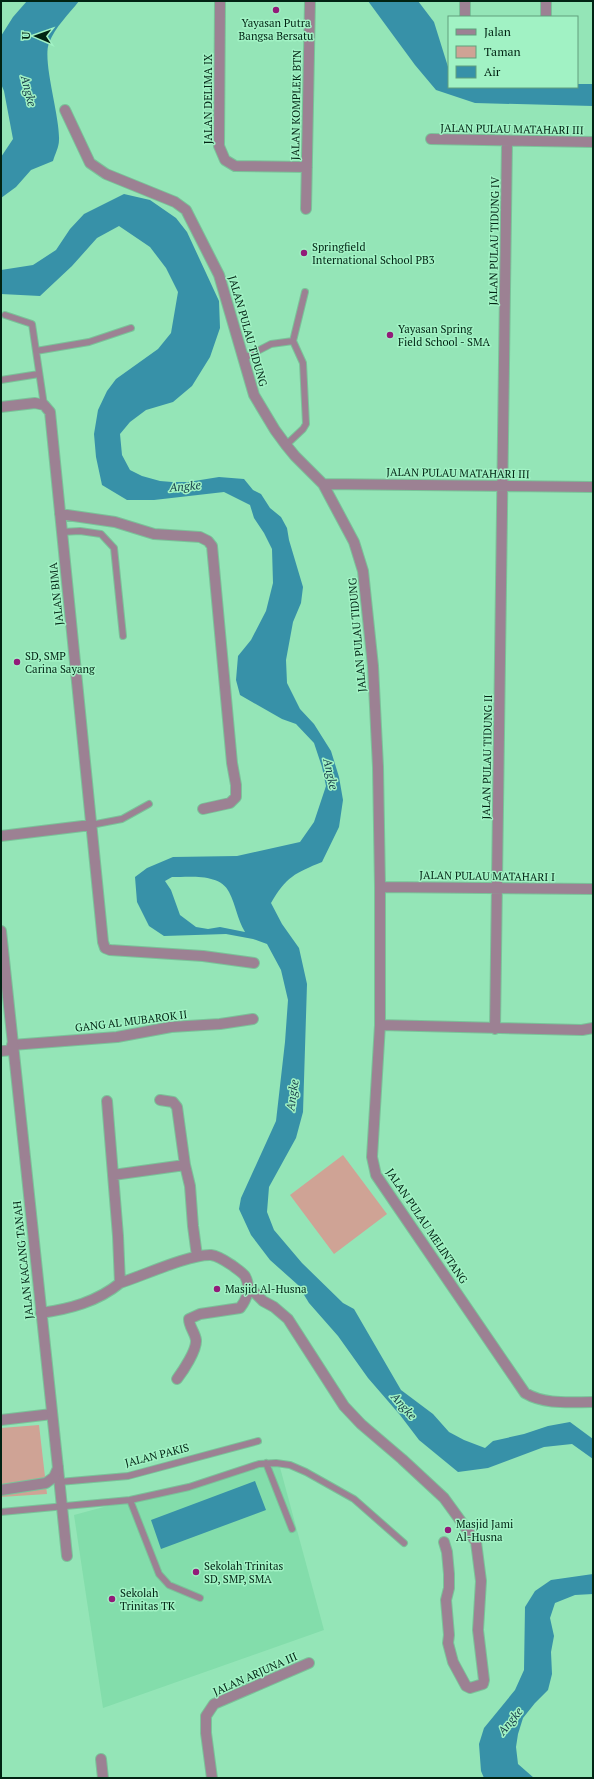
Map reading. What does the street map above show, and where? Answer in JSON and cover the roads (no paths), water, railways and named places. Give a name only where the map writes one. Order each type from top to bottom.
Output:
[{"type":"street","name":"JALAN DELIMA IX","points":[[220,1],[219,146],[225,160],[235,166],[307,167]]},
{"type":"street","name":"JALAN KOMPLEK BTN","points":[[306,209],[310,1]]},
{"type":"street","points":[[465,1],[465,16]]},
{"type":"street","points":[[546,1],[546,16]]},
{"type":"street","name":"JALAN PULAU TIDUNG","points":[[65,110],[90,163],[106,174],[175,202],[186,210],[219,275],[242,359],[254,395],[274,430],[295,456],[323,484],[354,542],[363,571],[372,659],[378,767],[380,887]]},
{"type":"street","name":"JALAN PULAU MATAHARI III","points":[[431,139],[593,142]]},
{"type":"street","name":"JALAN PULAU TIDUNG IV","points":[[503,486],[506,141]]},
{"type":"street","points":[[1,407],[35,403],[44,405]]},
{"type":"street","name":"JALAN BIMA","points":[[44,405],[50,412],[103,942],[105,948],[110,950],[203,956],[254,963]]},
{"type":"street","name":"JALAN PULAU MATAHARI III","points":[[323,484],[593,487]]},
{"type":"street","name":"JALAN PULAU TIDUNG II","points":[[495,1029],[503,486]]},
{"type":"street","points":[[60,514],[115,522],[154,534],[200,537],[208,541],[212,546],[236,797],[230,803],[203,809]]},
{"type":"street","points":[[1,836],[91,825]]},
{"type":"street","name":"JALAN PULAU MATAHARI I","points":[[380,887],[593,889]]},
{"type":"street","name":"JALAN PULAU MELINTANG","points":[[380,887],[380,1025],[372,1157],[376,1175],[524,1393],[534,1399],[546,1402],[593,1402]]},
{"type":"street","name":"JALAN KACANG TANAH","points":[[1,932],[12,1048],[58,1468]]},
{"type":"street","name":"GANG AL MUBAROK II","points":[[1,1051],[12,1048],[117,1037],[171,1026],[220,1024],[253,1019]]},
{"type":"street","points":[[380,1025],[495,1029],[582,1030],[593,1028]]},
{"type":"street","points":[[160,1100],[176,1103],[184,1164],[190,1186],[197,1256]]},
{"type":"street","points":[[107,1101],[120,1283]]},
{"type":"street","points":[[113,1175],[184,1164]]},
{"type":"street","points":[[41,1313],[87,1303],[110,1292],[120,1283],[197,1256],[213,1255],[224,1260],[242,1272],[248,1286],[264,1301],[288,1319],[344,1406],[361,1424],[444,1498],[476,1542],[481,1581],[478,1630],[484,1680],[483,1684],[470,1688],[466,1686],[453,1662],[448,1643],[449,1635],[446,1600],[449,1588],[449,1574],[447,1552],[444,1542]]},
{"type":"street","points":[[177,1379],[184,1370],[196,1346],[196,1339],[189,1323],[189,1319],[200,1314],[240,1308],[245,1302],[248,1286]]},
{"type":"street","points":[[1,1420],[52,1414]]},
{"type":"street","points":[[58,1468],[66,1556]]},
{"type":"street","points":[[1,1490],[46,1483],[54,1477],[58,1468]]},
{"type":"street","name":"JALAN ARJUNA III","points":[[212,1778],[206,1733],[206,1716],[214,1704],[309,1663]]},
{"type":"street","points":[[101,1759],[103,1778]]},
{"type":"lane","points":[[286,445],[303,430],[306,424],[303,363],[293,341],[304,292]]},
{"type":"lane","points":[[5,315],[32,324],[44,405]]},
{"type":"lane","points":[[36,351],[89,342],[131,328]]},
{"type":"lane","points":[[242,359],[271,344],[293,341]]},
{"type":"lane","points":[[1,380],[39,374]]},
{"type":"lane","points":[[62,532],[80,531],[102,534],[114,548],[123,636]]},
{"type":"lane","points":[[91,825],[122,819],[149,804]]},
{"type":"lane","name":"JALAN PAKIS","points":[[59,1482],[128,1476],[258,1441]]},
{"type":"lane","points":[[1,1512],[130,1500],[189,1487],[260,1464],[276,1462],[290,1465],[354,1499],[404,1543]]},
{"type":"lane","points":[[266,1463],[292,1529]]},
{"type":"lane","points":[[130,1500],[159,1574],[169,1585],[200,1598]]},
{"type":"water","name":"Angke","points":[[27,1],[79,1],[62,21],[49,43],[47,51],[49,75],[59,130],[59,143],[53,161],[31,170],[16,187],[1,198],[1,157],[13,139],[4,91],[1,84],[1,36],[13,17]]},
{"type":"water","points":[[368,1],[418,1],[434,22],[448,67],[448,88],[578,88],[578,84],[593,84],[593,106],[475,103],[436,90],[415,65]]},
{"type":"water","name":"Angke","points":[[124,194],[150,200],[176,218],[187,232],[219,301],[220,328],[210,357],[192,386],[173,402],[146,410],[130,422],[120,434],[122,455],[130,470],[142,476],[160,481],[188,482],[219,477],[244,479],[253,490],[261,494],[270,508],[281,517],[287,528],[289,540],[303,587],[301,603],[293,622],[286,660],[287,683],[300,709],[314,724],[331,751],[339,777],[343,800],[339,827],[322,862],[305,869],[292,877],[276,894],[271,903],[282,924],[299,948],[307,984],[303,1112],[296,1138],[269,1187],[267,1212],[274,1230],[302,1263],[343,1303],[354,1309],[401,1390],[433,1414],[449,1432],[464,1440],[485,1448],[493,1441],[524,1434],[548,1426],[570,1422],[593,1439],[593,1459],[572,1444],[544,1447],[488,1468],[458,1472],[419,1440],[400,1415],[368,1378],[338,1336],[309,1303],[298,1285],[270,1260],[251,1235],[239,1209],[241,1198],[276,1121],[288,1000],[281,970],[267,944],[253,939],[226,934],[164,936],[149,926],[137,902],[135,877],[147,868],[173,857],[237,856],[300,842],[314,822],[326,786],[322,767],[314,743],[296,724],[282,719],[240,695],[236,680],[238,656],[251,640],[266,611],[273,583],[272,549],[254,518],[250,505],[224,492],[154,500],[127,500],[102,485],[96,457],[94,434],[98,410],[107,391],[116,379],[158,349],[171,333],[178,292],[166,268],[150,247],[119,226],[97,238],[72,266],[40,296],[1,294],[1,270],[33,265],[56,250],[70,229],[84,214]],"holes":[[[172,877],[204,877],[219,882],[225,886],[229,892],[245,932],[220,927],[208,929],[196,927],[180,915],[171,890],[165,881]]]},
{"type":"water","points":[[255,1481],[266,1510],[161,1549],[151,1520]]},
{"type":"water","name":"Angke","points":[[593,1574],[593,1594],[575,1595],[555,1603],[550,1618],[554,1636],[551,1652],[552,1674],[548,1690],[523,1718],[516,1747],[518,1764],[534,1778],[484,1778],[481,1771],[479,1744],[484,1728],[515,1690],[524,1670],[525,1607],[535,1591],[551,1580]]},
{"type":"place","name":"Yayasan Putra Bangsa Bersatu","points":[[276,10]]},
{"type":"place","name":"Springfield International School PB3","points":[[304,253]]},
{"type":"place","name":"Yayasan Spring Field School - SMA","points":[[390,335]]},
{"type":"place","name":"SD, SMP Carina Sayang","points":[[17,662]]},
{"type":"place","name":"Masjid Al-Husna","points":[[217,1289]]},
{"type":"place","name":"Masjid Jami Al-Husna","points":[[448,1530]]},
{"type":"place","name":"Sekolah Trinitas SD, SMP, SMA","points":[[196,1572]]},
{"type":"place","name":"Sekolah Trinitas TK","points":[[112,1599]]}]
